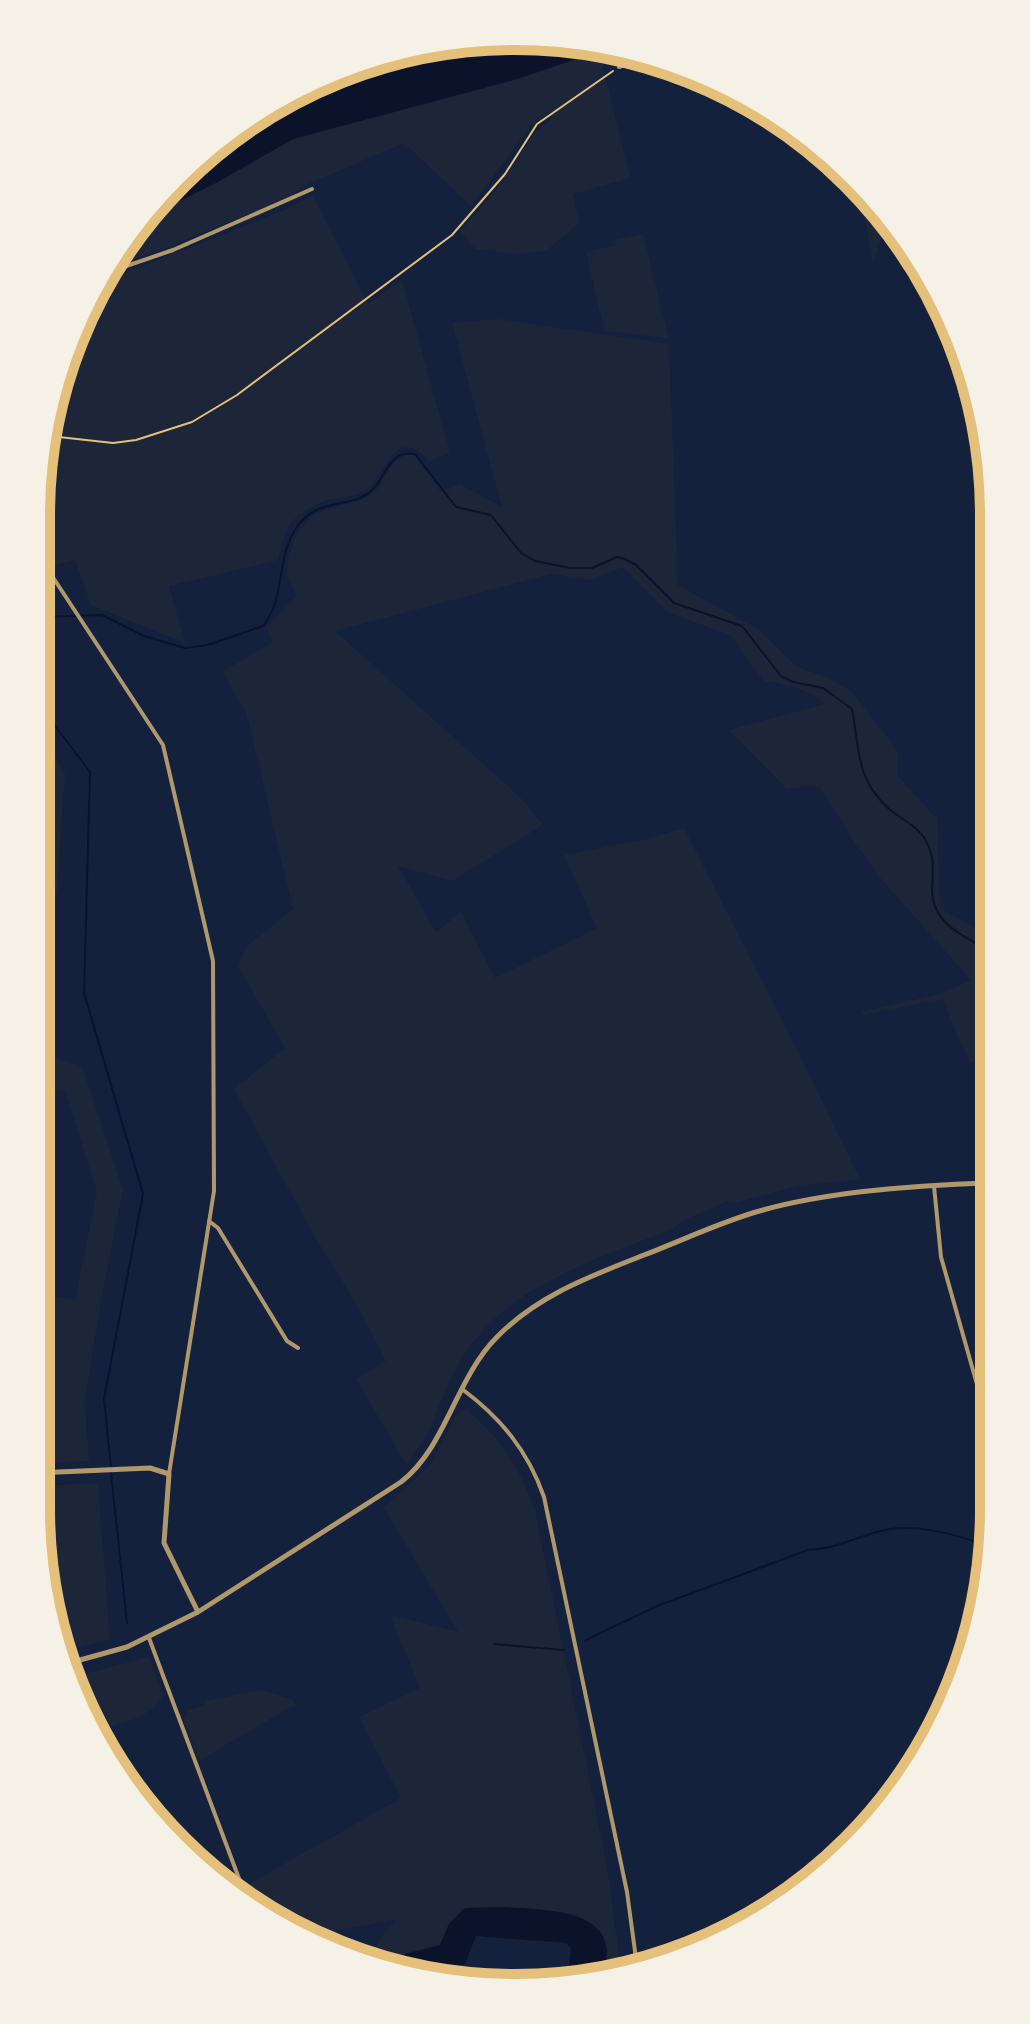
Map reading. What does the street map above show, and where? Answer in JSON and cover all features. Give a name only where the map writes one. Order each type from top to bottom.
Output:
[{"type":"street","points":[[619,67],[627,64]]},
{"type":"street","points":[[121,268],[184,245],[312,189]]},
{"type":"street","points":[[50,573],[163,745],[211,946],[214,1191],[169,1474],[164,1543],[198,1612]]},
{"type":"street","points":[[76,1661],[109,1654],[149,1638],[198,1612],[415,1471],[431,1450],[480,1356],[511,1323],[540,1301],[573,1284],[767,1209],[809,1200],[980,1184]]},
{"type":"street","points":[[934,1186],[941,1257],[980,1395]]},
{"type":"street","points":[[209,1221],[218,1228],[287,1341],[298,1348]]},
{"type":"street","points":[[461,1388],[493,1414],[517,1441],[544,1497],[627,1892],[636,1958]]},
{"type":"street","points":[[50,1473],[150,1468],[169,1474]]},
{"type":"street","points":[[149,1638],[241,1885]]},
{"type":"path","points":[[57,437],[113,443],[131,441],[192,422],[237,395],[452,235],[498,183],[537,124],[619,67]]},
{"type":"shaded area","points":[[515,50],[586,56],[517,79],[293,139],[165,208],[208,165],[257,128],[337,85],[395,66],[454,54]]},
{"type":"shaded area","points":[[586,56],[613,61],[602,63],[630,178],[573,194],[579,223],[546,251],[512,254],[475,249],[460,231],[498,188],[535,132],[553,118],[550,111],[530,127],[471,206],[404,143],[306,185],[289,197],[124,263],[165,208],[293,139],[517,79]]},
{"type":"shaded area","points":[[313,196],[368,304],[402,280],[450,453],[429,461],[408,447],[400,449],[363,492],[321,502],[294,520],[286,532],[278,560],[169,586],[185,643],[91,605],[75,560],[54,565],[50,559],[51,485],[59,424],[85,337],[115,277]]},
{"type":"shaded area","points":[[862,205],[882,229],[873,262]]},
{"type":"shaded area","points":[[643,234],[669,339],[604,330],[586,252],[616,245],[615,240]]},
{"type":"shaded area","points":[[498,319],[669,344],[678,585],[759,630],[796,666],[830,679],[852,692],[897,750],[898,776],[937,819],[939,892],[944,910],[980,932],[980,1059],[971,1063],[943,999],[863,1015],[861,1012],[940,994],[971,980],[882,880],[821,788],[787,789],[729,730],[825,704],[796,688],[764,681],[730,635],[667,612],[623,567],[591,580],[551,574],[335,631],[520,797],[543,825],[452,881],[398,866],[436,932],[461,912],[495,978],[597,928],[564,855],[647,839],[684,828],[860,1179],[798,1186],[738,1202],[728,1201],[537,1288],[491,1323],[471,1345],[452,1376],[428,1433],[406,1464],[356,1379],[386,1361],[234,1089],[285,1048],[238,966],[247,946],[293,909],[246,712],[222,672],[273,642],[266,627],[297,596],[286,574],[294,541],[306,522],[323,511],[371,495],[399,458],[414,455],[441,492],[460,484],[502,507],[452,323]]},
{"type":"shaded area","points":[[50,749],[65,773],[57,891],[50,899]]},
{"type":"shaded area","points":[[50,1056],[82,1066],[123,1190],[85,1403],[89,1461],[50,1462],[50,1297],[75,1299],[97,1192],[65,1090],[50,1092]]},
{"type":"shaded area","points":[[466,1409],[490,1432],[508,1455],[535,1510],[607,1866],[620,1962],[605,1965],[607,1947],[577,1914],[504,1907],[464,1908],[449,1924],[440,1945],[405,1954],[400,1959],[372,1951],[396,1919],[325,1933],[282,1912],[249,1890],[247,1885],[401,1798],[359,1717],[420,1688],[390,1615],[458,1632],[384,1508],[430,1465],[456,1416]]},
{"type":"shaded area","points":[[98,1483],[110,1640],[72,1648],[54,1570],[52,1551],[57,1542],[51,1538],[50,1485]]},
{"type":"shaded area","points":[[148,1657],[163,1694],[159,1702],[144,1714],[105,1728],[81,1675]]},
{"type":"shaded area","points":[[261,1690],[294,1700],[296,1707],[291,1707],[200,1760],[184,1721],[188,1710],[203,1706],[206,1701]]},
{"type":"shaded area","points":[[504,1907],[549,1911],[581,1918],[603,1936],[607,1950],[605,1965],[569,1971],[571,1949],[566,1943],[476,1936],[465,1964],[447,1969],[400,1959],[405,1954],[440,1945],[449,1924],[465,1908]]},
{"type":"waterway","points":[[50,617],[102,615],[144,636],[185,648],[208,645],[263,626],[275,603],[286,550],[297,527],[316,511],[364,496],[394,460],[399,456],[415,454],[456,507],[491,515],[521,553],[535,561],[570,568],[592,568],[617,557],[625,559],[636,565],[674,603],[742,626],[781,676],[793,682],[823,688],[852,709],[861,763],[870,786],[889,809],[923,836],[929,847],[933,864],[933,900],[937,911],[951,927],[980,945]]},
{"type":"waterway","points":[[50,719],[90,772],[84,993],[143,1194],[104,1399],[111,1467]]},
{"type":"waterway","points":[[111,1473],[127,1623]]},
{"type":"waterway","points":[[586,1640],[657,1606],[808,1550],[880,1531],[922,1529],[979,1543]]},
{"type":"waterway","points":[[494,1644],[564,1650]]}]
